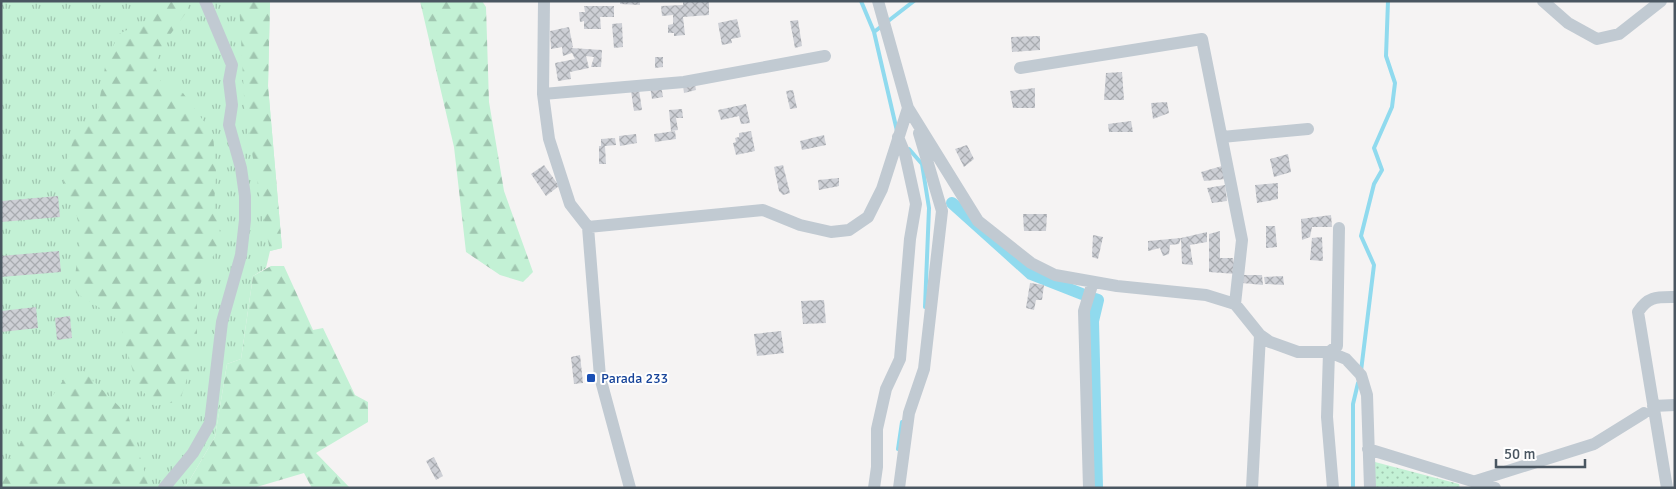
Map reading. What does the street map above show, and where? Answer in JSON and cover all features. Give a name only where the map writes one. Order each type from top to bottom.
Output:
[{"type":"street","points":[[164,488],[193,453],[210,423],[222,322],[241,255],[245,220],[245,196],[241,168],[229,125],[232,105],[229,81],[232,65],[205,1]]},
{"type":"street","points":[[544,1],[543,94],[549,139],[570,204],[588,227],[600,377],[630,488]]},
{"type":"street","points":[[878,1],[908,108],[978,221],[1031,263],[1055,275],[1093,282],[1206,295],[1235,304],[1260,335],[1270,342],[1298,352],[1329,352],[1346,359],[1361,375],[1367,395],[1370,488]]},
{"type":"street","points":[[1544,1],[1568,23],[1597,39],[1619,34],[1661,1]]},
{"type":"street","points":[[1020,68],[1202,39],[1242,240],[1235,304]]},
{"type":"street","points":[[543,94],[684,82],[825,56]]},
{"type":"street","points":[[588,227],[763,210],[800,225],[831,232],[849,230],[868,216],[882,190],[908,108]]},
{"type":"street","points":[[899,488],[909,413],[924,369],[942,211],[925,157],[917,123]]},
{"type":"street","points":[[1222,138],[1308,129]]},
{"type":"street","points":[[874,488],[878,467],[877,429],[886,389],[900,359],[910,239],[916,204],[905,154],[898,137]]},
{"type":"street","points":[[1329,352],[1337,346],[1339,228]]},
{"type":"street","points":[[1090,488],[1084,312],[1093,282]]},
{"type":"street","points":[[1667,488],[1648,410],[1638,312],[1644,302],[1653,297],[1675,297]]},
{"type":"street","points":[[1252,488],[1260,335]]},
{"type":"street","points":[[1329,352],[1326,417],[1333,488]]},
{"type":"street","points":[[1469,482],[1594,444],[1648,410],[1675,405]]},
{"type":"street","points":[[1368,448],[1469,482],[1495,488]]},
{"type":"green space","points":[[1,1],[270,1],[268,86],[282,248],[270,251],[266,268],[253,276],[241,359],[227,364],[215,437],[185,488],[1,488]]},
{"type":"green space","points":[[151,1],[187,1],[188,10],[162,46],[155,67],[164,89],[183,93],[213,134],[216,172],[214,206],[222,241],[197,291],[197,346],[180,401],[155,406],[136,383],[119,320],[76,293],[75,277],[81,227],[63,180],[76,131],[98,109],[106,61],[119,34],[149,19]]},
{"type":"green space","points":[[239,1],[270,1],[268,86],[282,248],[270,251],[245,115]]},
{"type":"green space","points":[[420,1],[482,1],[486,7],[489,102],[504,191],[533,272],[523,282],[500,275],[466,252],[454,147]]},
{"type":"green space","points":[[271,266],[284,266],[313,330],[323,328],[355,395],[368,402],[368,422],[316,453],[350,488],[312,488],[304,473],[253,488],[185,488],[215,437],[227,364],[241,359],[253,276]]},
{"type":"green space","points":[[83,371],[128,415],[149,488],[1,488],[1,472],[64,379]]},
{"type":"green space","points":[[1375,462],[1459,484],[1460,488],[1373,488]]},
{"type":"building","points":[[620,1],[640,1],[640,5],[620,4]]},
{"type":"building","points":[[683,1],[709,1],[709,15],[683,17],[685,35],[674,36],[674,33],[668,33],[668,25],[673,24],[673,15],[662,16],[661,6],[683,5]]},
{"type":"building","points":[[584,6],[614,6],[614,17],[600,17],[601,29],[584,29],[584,21],[580,22],[579,12],[585,12]]},
{"type":"building","points":[[737,19],[741,37],[731,39],[732,43],[722,45],[718,23]]},
{"type":"building","points":[[798,20],[802,46],[795,48],[790,21]]},
{"type":"building","points":[[622,23],[623,47],[614,48],[612,24]]},
{"type":"building","points":[[569,27],[573,47],[571,48],[602,50],[601,67],[591,67],[594,57],[586,56],[589,68],[570,72],[571,79],[558,81],[555,63],[575,59],[572,53],[563,56],[562,47],[551,49],[550,31]]},
{"type":"building","points":[[1040,36],[1040,50],[1012,52],[1011,37]]},
{"type":"building","points":[[655,57],[663,57],[663,67],[655,68]]},
{"type":"building","points":[[1122,72],[1124,100],[1104,100],[1106,73]]},
{"type":"building","points":[[682,79],[694,79],[696,90],[684,93]]},
{"type":"building","points":[[661,85],[663,97],[652,99],[650,87]]},
{"type":"building","points":[[1035,88],[1035,108],[1013,108],[1010,91]]},
{"type":"building","points":[[639,90],[642,110],[634,111],[631,91]]},
{"type":"building","points":[[793,90],[797,108],[790,109],[786,91]]},
{"type":"building","points":[[1167,102],[1169,113],[1153,119],[1151,103]]},
{"type":"building","points":[[746,104],[750,123],[741,124],[739,116],[721,120],[718,110]]},
{"type":"building","points":[[682,109],[683,118],[676,118],[678,130],[671,131],[669,110]]},
{"type":"building","points":[[1131,121],[1133,132],[1109,132],[1108,124]]},
{"type":"building","points":[[675,131],[676,139],[655,142],[654,134]]},
{"type":"building","points":[[751,131],[755,151],[736,155],[733,143],[736,142],[735,138],[739,137],[739,133]]},
{"type":"building","points":[[636,134],[637,143],[620,146],[619,136]]},
{"type":"building","points":[[824,135],[826,145],[802,150],[800,141]]},
{"type":"building","points":[[615,138],[616,145],[605,146],[606,164],[599,164],[601,139]]},
{"type":"building","points":[[967,145],[974,159],[964,167],[955,149]]},
{"type":"building","points":[[1288,154],[1291,172],[1274,177],[1270,159]]},
{"type":"building","points":[[544,165],[559,186],[546,196],[531,174]]},
{"type":"building","points":[[783,165],[790,193],[783,195],[779,191],[774,167]]},
{"type":"building","points":[[1222,166],[1226,179],[1204,181],[1201,172]]},
{"type":"building","points":[[839,178],[839,186],[819,190],[818,180]]},
{"type":"building","points":[[1278,183],[1278,199],[1257,203],[1255,185]]},
{"type":"building","points":[[1225,185],[1227,201],[1212,203],[1207,188]]},
{"type":"building","points":[[58,196],[60,217],[1,222],[1,201]]},
{"type":"building","points":[[1023,214],[1047,214],[1046,231],[1024,231]]},
{"type":"building","points":[[1331,215],[1332,227],[1312,227],[1310,237],[1302,240],[1301,219]]},
{"type":"building","points":[[1266,226],[1275,226],[1277,247],[1266,248]]},
{"type":"building","points":[[1220,231],[1220,258],[1233,258],[1236,274],[1209,272],[1209,234]]},
{"type":"building","points":[[1207,232],[1207,242],[1190,245],[1193,265],[1182,264],[1181,238]]},
{"type":"building","points":[[1093,235],[1103,237],[1098,259],[1092,257]]},
{"type":"building","points":[[1322,237],[1323,261],[1310,260],[1312,238]]},
{"type":"building","points":[[1181,238],[1179,244],[1170,245],[1169,254],[1163,256],[1160,248],[1148,251],[1148,241]]},
{"type":"building","points":[[59,251],[61,272],[1,277],[1,256]]},
{"type":"building","points":[[1243,275],[1262,275],[1263,285],[1242,283]]},
{"type":"building","points":[[1283,276],[1284,285],[1265,284],[1264,277]]},
{"type":"building","points":[[1030,283],[1044,285],[1042,300],[1036,300],[1034,310],[1026,308]]},
{"type":"building","points":[[824,300],[826,323],[803,324],[801,301]]},
{"type":"building","points":[[36,307],[38,328],[1,332],[1,311]]},
{"type":"building","points":[[70,316],[72,338],[57,340],[55,318]]},
{"type":"building","points":[[781,331],[784,353],[757,356],[754,334]]},
{"type":"building","points":[[580,355],[583,383],[574,384],[571,357]]},
{"type":"building","points":[[434,457],[443,476],[436,480],[426,461]]},
{"type":"waterway","points":[[861,1],[874,32]]},
{"type":"waterway","points":[[897,131],[874,32],[914,1]]},
{"type":"waterway","points":[[1361,371],[1374,265],[1361,236],[1374,184],[1382,170],[1374,148],[1392,107],[1395,83],[1386,56],[1388,1]]},
{"type":"waterway","points":[[909,149],[922,164],[929,208],[925,307]]},
{"type":"waterway","points":[[952,203],[1031,274],[1082,294]]},
{"type":"waterway","points":[[1095,299],[1098,300],[1093,321],[1097,488]]},
{"type":"waterway","points":[[1353,488],[1353,404],[1358,383]]},
{"type":"waterway","points":[[898,449],[902,422]]},
{"type":"place","name":"Parada 233","points":[[591,378]]}]
